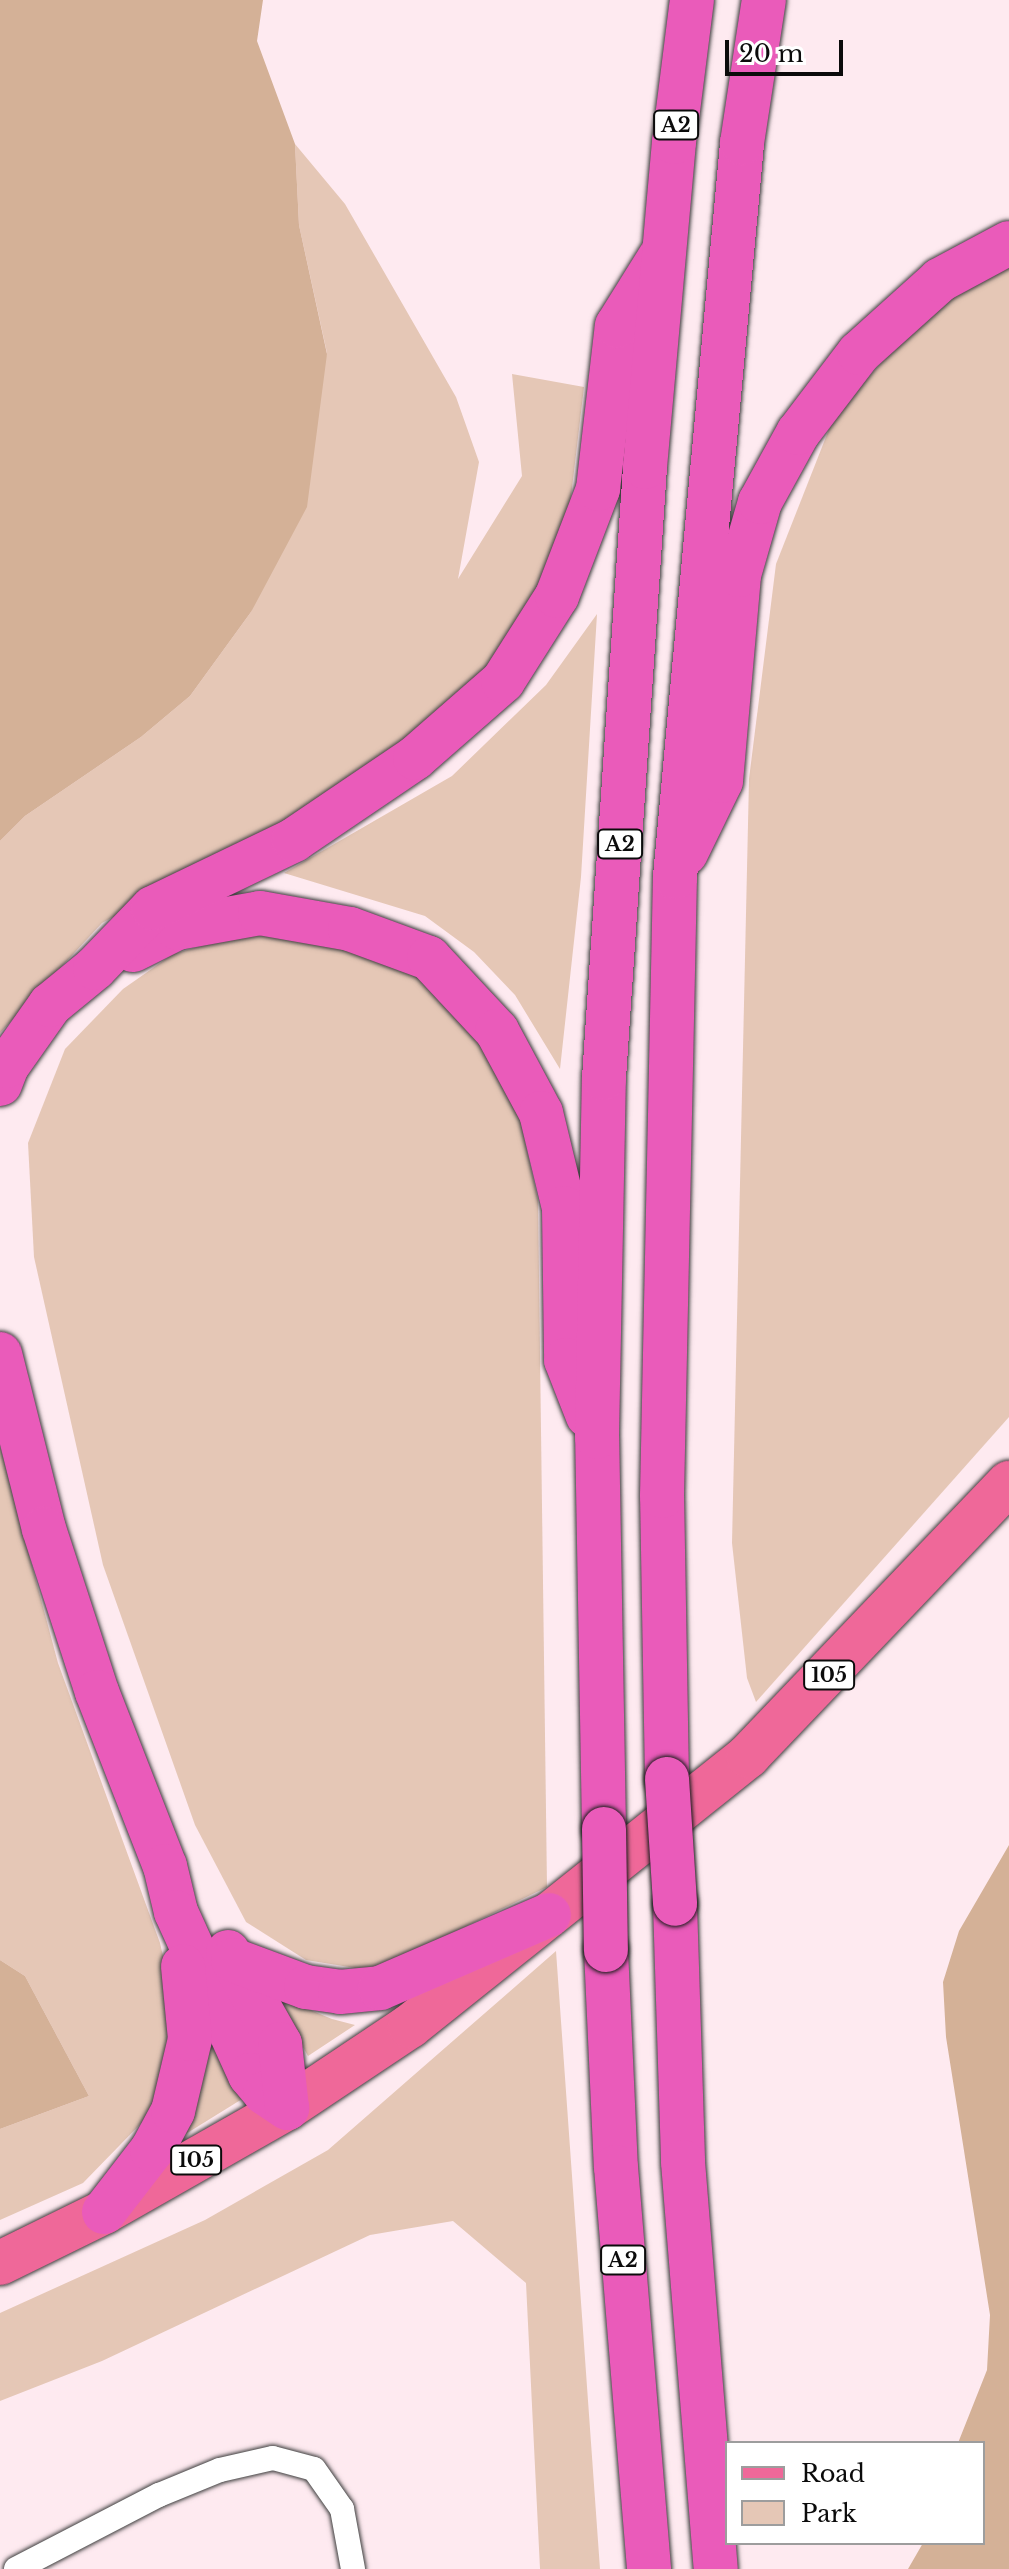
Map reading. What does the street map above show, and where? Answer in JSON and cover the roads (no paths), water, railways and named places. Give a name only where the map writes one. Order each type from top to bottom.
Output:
[{"type":"highway","name":"A2","points":[[649,2569],[616,2167],[606,1950],[597,1437],[604,1078],[664,251],[692,0]]},
{"type":"highway","name":"A2","points":[[716,2569],[683,2162],[675,1904],[667,1779],[662,1496],[675,877],[742,143],[764,0]]},
{"type":"highway","points":[[675,877],[721,781],[739,575],[760,502],[798,433],[859,353],[940,280],[1009,243]]},
{"type":"highway","points":[[0,1084],[7,1066],[50,1005],[95,968],[153,908],[294,840],[415,758],[503,681],[557,596],[593,502],[617,326],[664,251]]},
{"type":"highway","points":[[95,968],[177,928],[260,913],[350,929],[429,958],[497,1031],[541,1113],[564,1208],[566,1360],[597,1437]]},
{"type":"highway","points":[[0,1354],[44,1529],[102,1706],[165,1866],[176,1912],[190,2039],[184,2079],[152,2150],[104,2212]]},
{"type":"highway","points":[[165,1866],[233,1960],[280,2044],[287,2108]]},
{"type":"highway","points":[[176,1912],[250,2075],[265,2093],[287,2108]]},
{"type":"highway","points":[[233,1960],[306,1987],[340,1992],[380,1988],[549,1915]]},
{"type":"main road","name":"105","points":[[0,2263],[104,2212],[287,2108],[410,2026],[748,1756],[1009,1483]]},
{"type":"lane","points":[[16,2569],[159,2495],[220,2470],[273,2458],[314,2469],[342,2509],[353,2569]]}]
